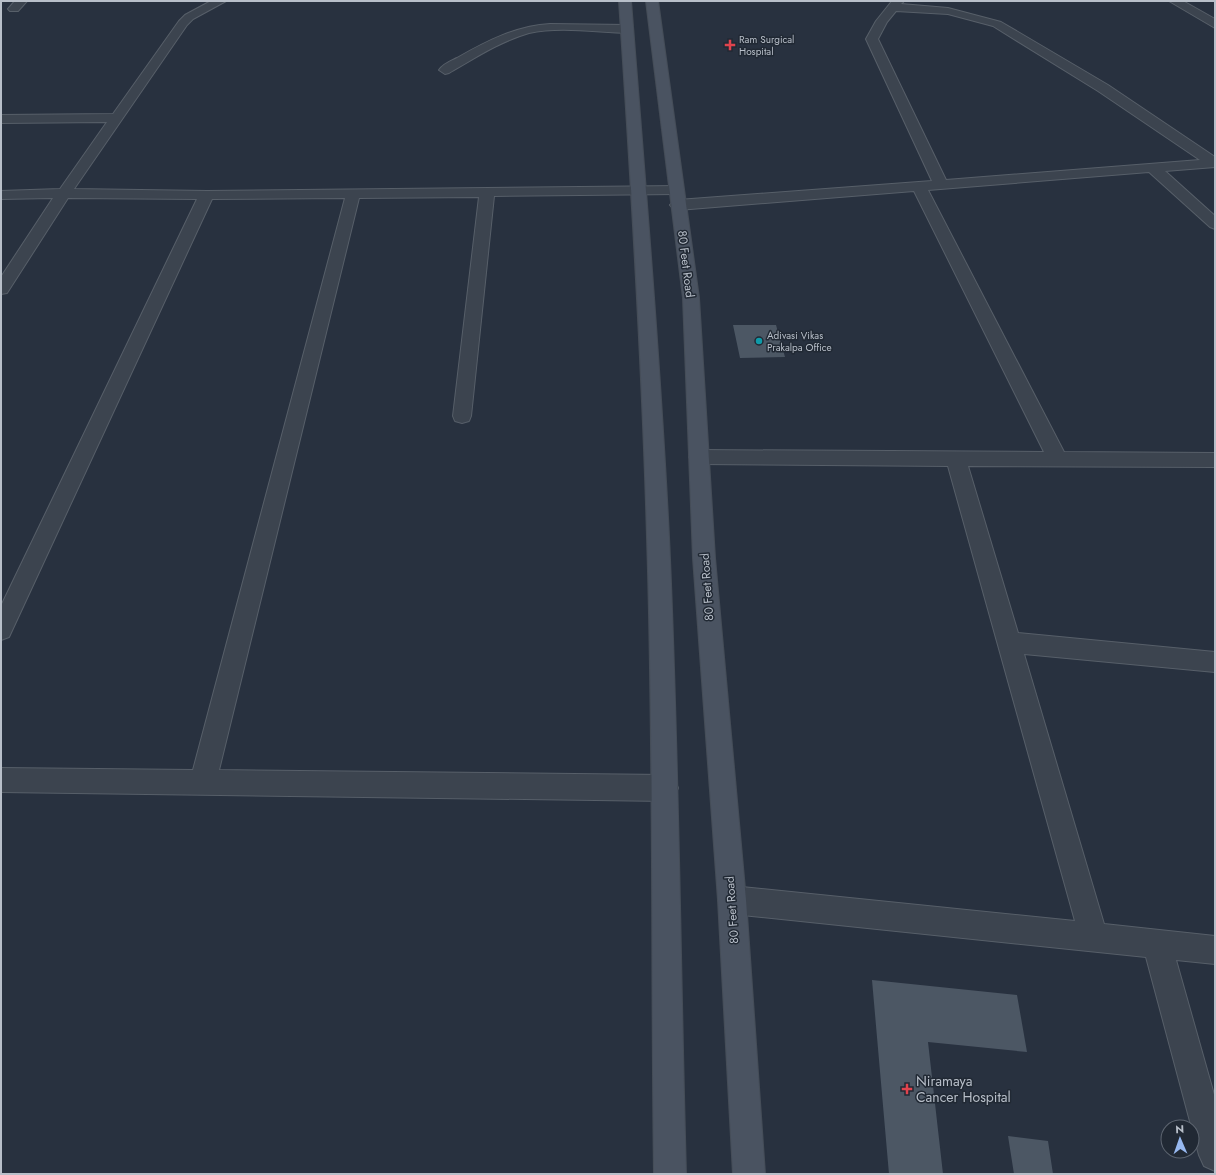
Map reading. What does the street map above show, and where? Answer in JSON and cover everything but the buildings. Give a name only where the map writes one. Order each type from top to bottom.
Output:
[{"type":"main road","points":[[625,1],[640,192],[658,536],[665,788],[670,1174]]},
{"type":"main road","name":"80 Feet Road","points":[[652,1],[691,298],[704,558],[732,900],[749,1174]]},
{"type":"street","points":[[1,290],[64,193],[184,23],[189,17],[220,1]]},
{"type":"street","points":[[1175,1],[1215,24]]},
{"type":"street","points":[[941,184],[872,39],[882,22],[897,4],[948,11],[997,24],[1103,88],[1215,163]]},
{"type":"street","points":[[445,70],[503,38],[530,30],[550,28],[627,29]]},
{"type":"street","points":[[1,119],[117,118]]},
{"type":"street","points":[[1,195],[64,193],[207,196],[640,192],[678,198],[919,186],[1215,163]]},
{"type":"street","points":[[1154,168],[1215,224]]},
{"type":"street","points":[[919,186],[1058,460]]},
{"type":"street","points":[[462,416],[487,193]]},
{"type":"street","points":[[203,782],[353,194]]},
{"type":"street","points":[[1,630],[207,196]]},
{"type":"street","points":[[699,457],[1215,460]]},
{"type":"street","points":[[956,459],[1094,937]]},
{"type":"street","points":[[1008,642],[1215,662]]},
{"type":"street","points":[[1,780],[665,788]]},
{"type":"street","points":[[732,900],[1215,950]]},
{"type":"street","points":[[1157,944],[1215,1155]]},
{"type":"place","name":"Ram Surgical Hospital","points":[[730,45]]},
{"type":"place","name":"Adivasi Vikas Prakalpa Office","points":[[759,341]]},
{"type":"place","name":"Niramaya Cancer Hospital","points":[[907,1089]]}]
